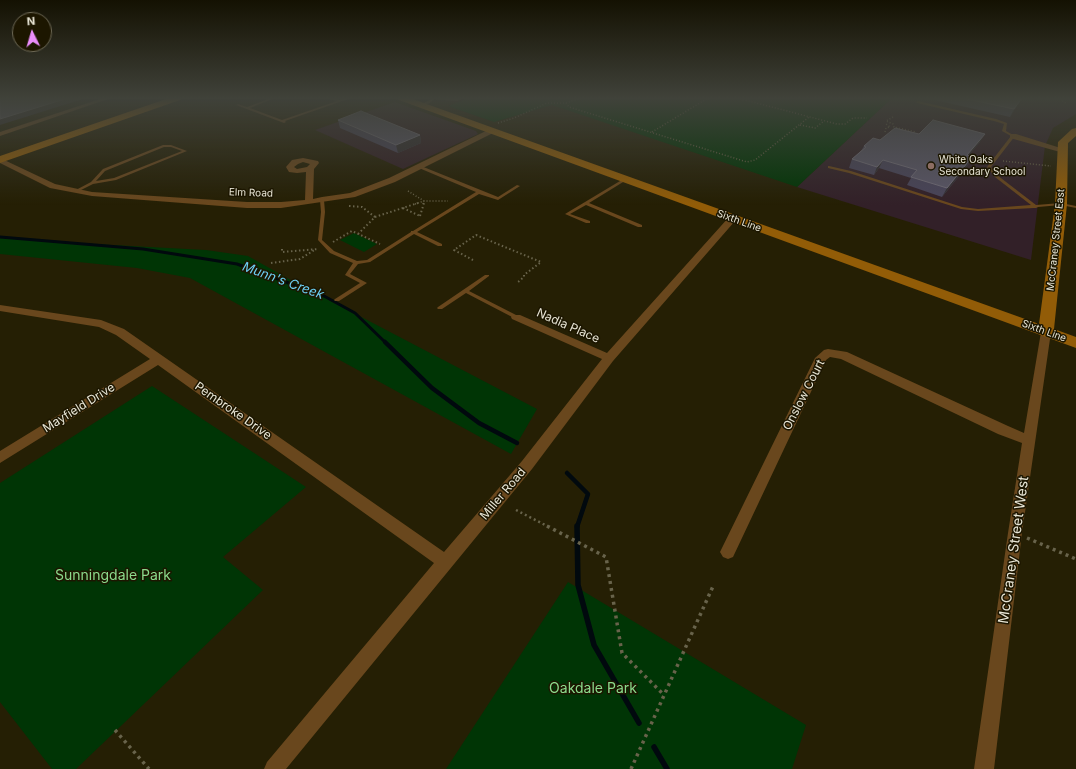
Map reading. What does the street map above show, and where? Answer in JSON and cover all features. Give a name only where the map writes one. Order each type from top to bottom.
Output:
[{"type":"street","points":[[0,152],[54,134]]},
{"type":"street","points":[[0,160],[75,134]]},
{"type":"street","name":"Elm Road","points":[[0,160],[53,186],[92,194],[247,205],[281,205],[322,200],[352,194],[392,180],[420,167],[480,134]]},
{"type":"street","name":"Sixth Line","points":[[502,134],[732,219],[1076,343]]},
{"type":"street","name":"McCraney Street East","points":[[1046,332],[1061,204],[1063,142],[1073,134]]},
{"type":"street","points":[[1012,136],[1063,150]]},
{"type":"street","points":[[309,202],[310,169]]},
{"type":"street","name":"Miller Road","points":[[274,769],[527,465],[609,358],[732,219]]},
{"type":"street","name":"Pembroke Drive","points":[[0,308],[100,324],[120,332],[445,562]]},
{"type":"street","points":[[0,318],[16,310]]},
{"type":"street","name":"Nadia Place","points":[[516,317],[609,358]]},
{"type":"street","name":"McCraney Street West","points":[[984,769],[1015,533],[1046,332]]},
{"type":"street","name":"Onslow Court","points":[[728,552],[821,358],[828,353],[843,355],[1003,430],[1030,440]]},
{"type":"street","name":"Mayfield Drive","points":[[0,458],[159,359]]},
{"type":"lane","points":[[1009,134],[1012,136],[989,167],[996,176],[1036,206]]},
{"type":"lane","points":[[76,191],[92,183],[115,179],[185,151],[171,146],[164,146],[104,170],[92,183]]},
{"type":"lane","points":[[420,167],[498,199],[518,186]]},
{"type":"lane","points":[[829,167],[850,172],[961,208],[978,210],[1061,204],[1076,207]]},
{"type":"lane","points":[[588,222],[567,214],[626,179]]},
{"type":"lane","points":[[322,200],[323,212],[320,240],[332,252],[356,263],[368,261],[479,192]]},
{"type":"lane","points":[[585,203],[640,226]]},
{"type":"lane","points":[[413,232],[440,245]]},
{"type":"lane","points":[[337,300],[364,283],[347,275],[356,263]]},
{"type":"lane","points":[[440,308],[487,276]]},
{"type":"lane","points":[[466,291],[516,317]]},
{"type":"path","points":[[657,134],[751,162],[787,134]]},
{"type":"path","points":[[994,160],[1044,164],[1061,168]]},
{"type":"path","points":[[408,191],[424,201]]},
{"type":"path","points":[[358,234],[376,217],[424,201],[447,200],[458,205]]},
{"type":"path","points":[[420,216],[424,201]]},
{"type":"path","points":[[344,205],[362,207],[376,217]]},
{"type":"path","points":[[402,208],[433,221]]},
{"type":"path","points":[[282,249],[282,252],[327,247],[352,231],[388,248]]},
{"type":"path","points":[[474,260],[454,250],[476,235],[541,262],[524,274],[524,277],[518,282]]},
{"type":"path","points":[[271,263],[300,259],[316,249]]},
{"type":"path","points":[[516,510],[606,557],[622,653],[664,695]]},
{"type":"path","points":[[1015,533],[1076,559]]},
{"type":"path","points":[[631,769],[714,584]]},
{"type":"path","points":[[115,730],[149,769]]},
{"type":"shaded area","points":[[324,134],[478,134],[403,169]]},
{"type":"shaded area","name":"White Oaks Secondary School","points":[[854,134],[1050,134],[1045,146],[1031,260],[797,187]]},
{"type":"green space","points":[[638,134],[854,134],[797,187]]},
{"type":"green space","points":[[354,233],[377,244],[364,252],[340,240]]},
{"type":"green space","points":[[0,237],[56,242],[206,250],[248,256],[537,409],[511,454],[190,278],[137,268],[0,254]]},
{"type":"green space","name":"Sunningdale Park","points":[[152,386],[306,487],[223,557],[263,590],[76,769],[52,769],[0,702],[0,483]]},
{"type":"green space","name":"Oakdale Park","points":[[568,582],[806,725],[792,769],[446,769]]},
{"type":"building","points":[[370,134],[420,135],[396,145]]},
{"type":"building","points":[[888,134],[985,134],[967,155],[972,157],[947,188],[911,177],[917,170],[883,160],[877,167],[852,159],[866,147],[864,146],[873,138],[880,140]]},
{"type":"waterway","name":"Munn's Creek","points":[[0,237],[143,249],[237,264],[324,296],[355,313],[386,343]]},
{"type":"waterway","name":"Munn's Creek","points":[[385,342],[432,388],[479,423],[517,443]]},
{"type":"waterway","name":"Munn's Creek","points":[[567,473],[588,494],[577,527]]},
{"type":"waterway","name":"Munn's Creek","points":[[577,527],[578,585],[594,645],[639,723]]},
{"type":"waterway","name":"Munn's Creek","points":[[654,747],[667,769]]},
{"type":"place","name":"White Oaks Secondary School","points":[[931,166]]}]
